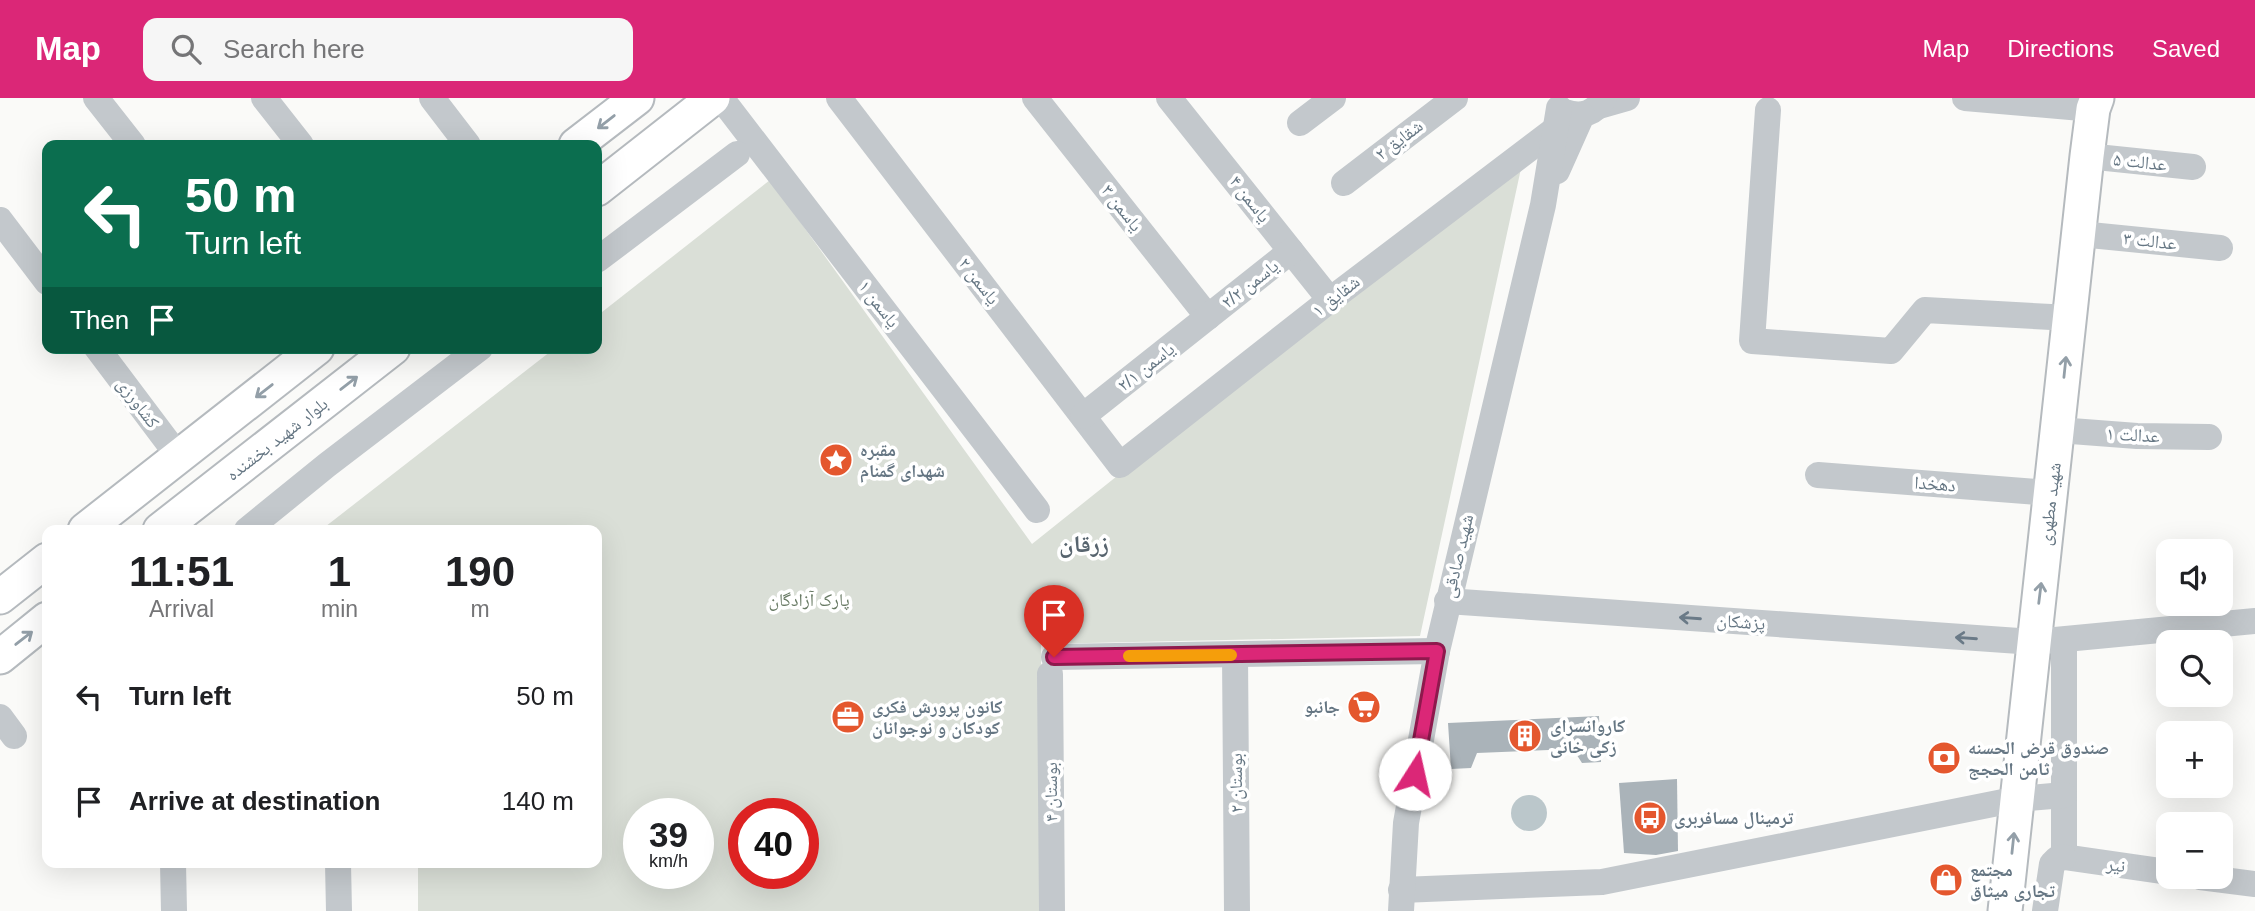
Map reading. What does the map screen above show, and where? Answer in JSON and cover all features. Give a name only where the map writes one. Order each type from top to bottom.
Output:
[{"type":"main road","points":[[582,140],[636,98],[663,138]]},
{"type":"main road","points":[[602,185],[713,98]]},
{"type":"main road","name":"شهید مطهری","points":[[2005,911],[2018,799],[2049,641],[2051,493],[2095,103]]},
{"type":"main road","points":[[92,525],[309,354]]},
{"type":"main road","name":"بلوار شهید بخشنده","points":[[166,525],[385,354]]},
{"type":"main road","points":[[0,597],[42,564]]},
{"type":"main road","points":[[0,657],[42,623]]},
{"type":"street","points":[[96,98],[129,140]]},
{"type":"street","points":[[264,98],[297,140]]},
{"type":"street","points":[[432,98],[464,140]]},
{"type":"street","name":"یاسمن ۱","points":[[721,98],[1038,510]]},
{"type":"street","name":"یاسمن ۲","points":[[839,98],[1120,465]]},
{"type":"street","name":"یاسمن ۳","points":[[1035,98],[1209,317]]},
{"type":"street","name":"یاسمن ۴","points":[[1169,98],[1330,300]]},
{"type":"street","points":[[1300,123],[1333,98]]},
{"type":"street","name":"شقایق ۲","points":[[1344,183],[1455,98]]},
{"type":"street","points":[[1575,109],[1627,98]]},
{"type":"street","points":[[1965,98],[2095,103]]},
{"type":"street","name":"شهید صادقی","points":[[1401,901],[1406,823],[1447,601],[1543,205],[1575,109]]},
{"type":"street","name":"شقایق ۱","points":[[1120,465],[1575,109]]},
{"type":"street","points":[[1768,110],[1752,341],[1891,351],[1925,310],[2070,318]]},
{"type":"street","points":[[602,256],[737,154]]},
{"type":"street","name":"عدالت ۵","points":[[2087,156],[2193,167]]},
{"type":"street","points":[[0,220],[42,275]]},
{"type":"street","name":"عدالت ۳","points":[[2080,234],[2220,248]]},
{"type":"street","name":"یاسمن ۲/۲","points":[[1209,317],[1291,251]]},
{"type":"street","name":"یاسمن ۲/۱","points":[[1083,416],[1209,317]]},
{"type":"street","name":"کشاورزی","points":[[102,354],[180,457]]},
{"type":"street","points":[[253,525],[472,354]]},
{"type":"street","name":"عدالت ۱","points":[[2058,430],[2137,436],[2208,437]]},
{"type":"street","name":"دهخدا","points":[[1818,475],[2051,493]]},
{"type":"street","name":"پزشکان","points":[[1447,601],[2049,641],[2255,621]]},
{"type":"street","points":[[2045,911],[2052,864],[2064,857],[2064,795],[2049,641]]},
{"type":"street","points":[[1235,655],[1437,651]]},
{"type":"street","name":"بوستان ۴","points":[[1052,911],[1052,665],[1235,655]]},
{"type":"street","name":"بوستان ۲","points":[[1235,655],[1237,911]]},
{"type":"street","points":[[1401,901],[1602,882],[2018,799],[2064,795]]},
{"type":"street","name":"نیر","points":[[2064,857],[2156,870]]},
{"type":"street","points":[[173,868],[174,911]]},
{"type":"street","points":[[338,868],[339,911]]},
{"type":"street","points":[[2233,881],[2255,884]]},
{"type":"green space","name":"پارک آزادگان","points":[[1525,150],[1420,636],[1041,644],[1042,911],[418,911],[418,868],[602,868],[602,525],[327,525],[547,354],[602,354],[602,312],[770,180],[1032,544]]},
{"type":"shaded area","points":[[1529,795],[1542,800],[1547,813],[1542,826],[1529,831],[1516,826],[1511,813],[1516,800]]},
{"type":"building","name":"کاروانسرای زکی خانی","points":[[1599,716],[1601,762],[1582,763],[1573,749],[1477,753],[1471,768],[1451,769],[1448,723]]},
{"type":"building","name":"ترمینال مسافربری","points":[[1677,779],[1678,851],[1656,855],[1624,853],[1619,783]]},
{"type":"slow traffic","points":[[1129,656],[1231,655]]},
{"type":"place","name":"مقبره شهدای گمنام","points":[[836,460]]},
{"type":"place","name":"جانبو","points":[[1364,707]]},
{"type":"place","name":"کانون پرورش فکری کودکان و نوجوانان","points":[[848,717]]},
{"type":"place","name":"کاروانسرای زکی خانی","points":[[1525,736]]},
{"type":"place","name":"صندوق قرض الحسنه ثامن الحجج","points":[[1944,758]]},
{"type":"place","name":"ترمینال مسافربری","points":[[1650,818]]},
{"type":"place","name":"مجتمع تجاری میثاق","points":[[1946,880]]},
{"type":"district","name":"زرقان","points":[[1084,544]]},
{"type":"route","points":[[1054,657],[1437,651],[1415,774]]}]
